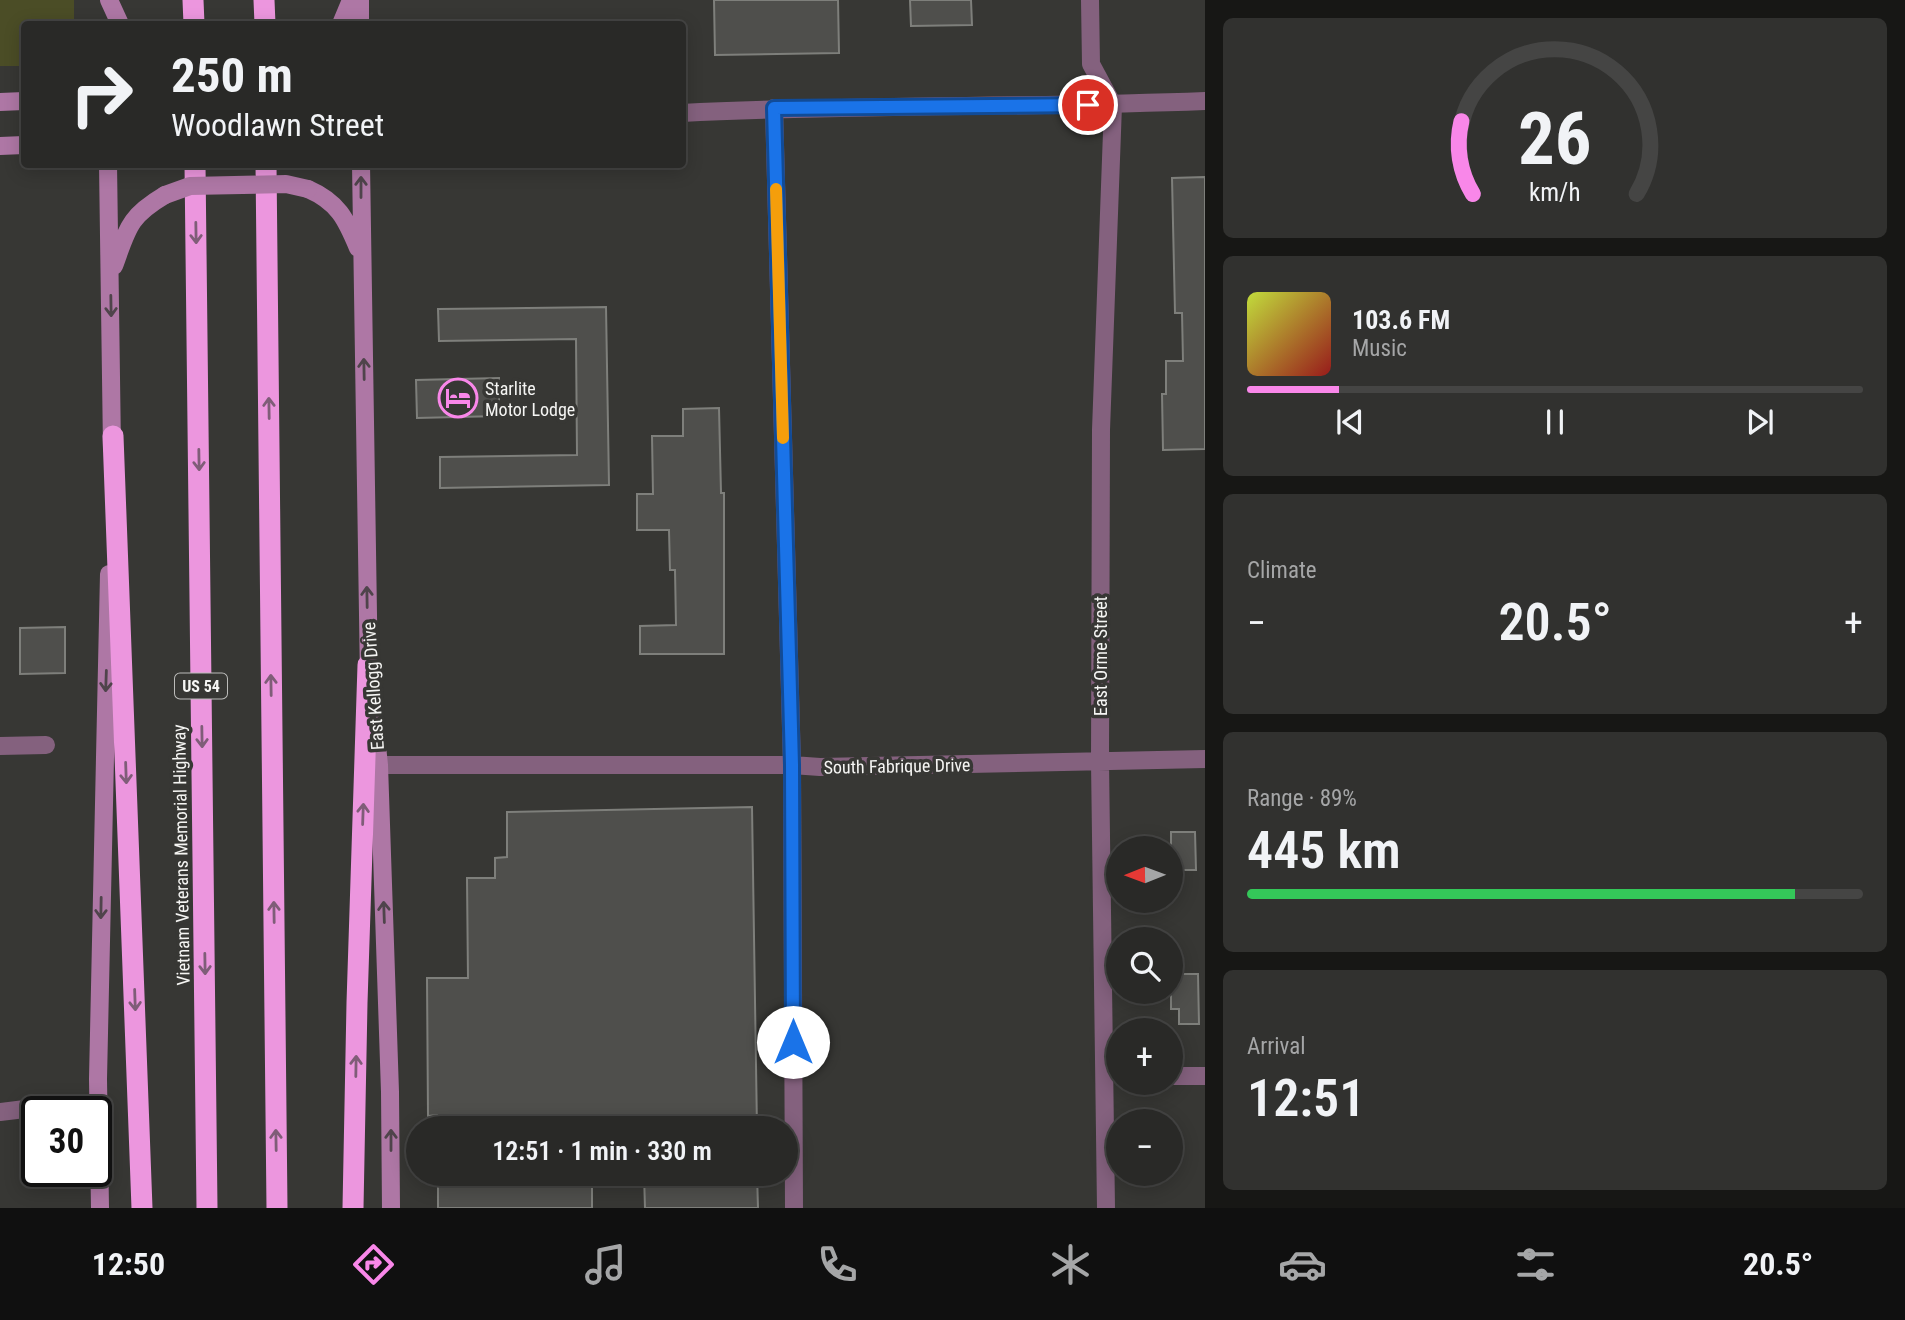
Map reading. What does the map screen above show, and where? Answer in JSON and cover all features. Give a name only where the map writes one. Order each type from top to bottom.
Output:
[{"type":"highway","points":[[193,0],[194,21]]},
{"type":"highway","points":[[264,0],[265,21]]},
{"type":"highway","name":"Vietnam Veterans Memorial Highway","points":[[195,168],[208,1208]]},
{"type":"highway","points":[[266,168],[277,1208]]},
{"type":"highway","points":[[113,436],[142,1208]]},
{"type":"highway","points":[[353,1208],[368,665]]},
{"type":"main road","points":[[106,21],[108,0]]},
{"type":"main road","points":[[108,0],[118,21]]},
{"type":"main road","points":[[342,21],[351,0]]},
{"type":"main road","points":[[360,0],[360,21]]},
{"type":"main road","points":[[0,102],[21,101]]},
{"type":"main road","points":[[0,146],[21,145]]},
{"type":"main road","points":[[100,1208],[98,1079],[101,877],[113,436],[108,168]]},
{"type":"main road","name":"East Kellogg Drive","points":[[361,168],[368,665],[379,765],[390,1078],[391,1208]]},
{"type":"main road","points":[[111,273],[131,221],[146,206],[165,195],[190,186],[286,184],[308,189],[322,195],[346,218],[362,258]]},
{"type":"street","points":[[1090,0],[1091,64],[1113,104]]},
{"type":"street","points":[[686,113],[774,108],[1205,101]]},
{"type":"street","name":"East Orme Street","points":[[1109,1018],[1100,762],[1101,430],[1113,104]]},
{"type":"street","points":[[774,108],[792,765],[794,1208]]},
{"type":"street","points":[[0,746],[46,745]]},
{"type":"street","name":"South Fabrique Drive","points":[[379,765],[820,767],[1205,759]]},
{"type":"street","points":[[1183,1076],[1205,1076]]},
{"type":"street","name":"East Orme Street","points":[[1106,1208],[1110,1095]]},
{"type":"street","points":[[0,1112],[21,1109]]},
{"type":"green space","points":[[0,0],[74,0],[74,21],[21,21],[21,66],[0,66]]},
{"type":"building","points":[[714,0],[838,0],[839,53],[715,55]]},
{"type":"building","points":[[910,0],[971,0],[972,25],[911,26]]},
{"type":"building","points":[[1205,177],[1205,449],[1163,450],[1162,394],[1166,394],[1166,361],[1183,361],[1182,313],[1175,313],[1172,178]]},
{"type":"building","points":[[606,307],[609,485],[440,488],[440,457],[577,455],[576,339],[439,341],[438,309]]},
{"type":"building","name":"Starlite Motor Lodge","points":[[499,378],[499,416],[417,418],[416,380]]},
{"type":"building","points":[[719,408],[721,493],[724,493],[724,654],[640,654],[640,626],[676,625],[675,570],[670,570],[669,530],[637,530],[637,494],[653,494],[652,436],[683,436],[683,409]]},
{"type":"building","points":[[65,627],[65,673],[20,674],[20,628]]},
{"type":"building","points":[[752,807],[757,1116],[428,1116],[427,978],[468,978],[467,878],[495,878],[495,858],[507,857],[507,812]]},
{"type":"building","points":[[1171,832],[1195,832],[1196,870],[1183,870],[1183,836],[1171,836]]},
{"type":"building","points":[[1183,974],[1198,974],[1199,1024],[1183,1024],[1183,1018],[1179,1018],[1179,1009],[1171,1009],[1171,1004],[1183,1004]]},
{"type":"building","points":[[438,1186],[592,1186],[592,1208],[438,1208]]},
{"type":"building","points":[[644,1186],[757,1186],[758,1208],[645,1208]]},
{"type":"slow traffic","points":[[776,189],[783,438]]},
{"type":"place","name":"Starlite Motor Lodge","points":[[458,398]]},
{"type":"route","points":[[793,1042],[792,765],[774,108],[1088,105]]}]
